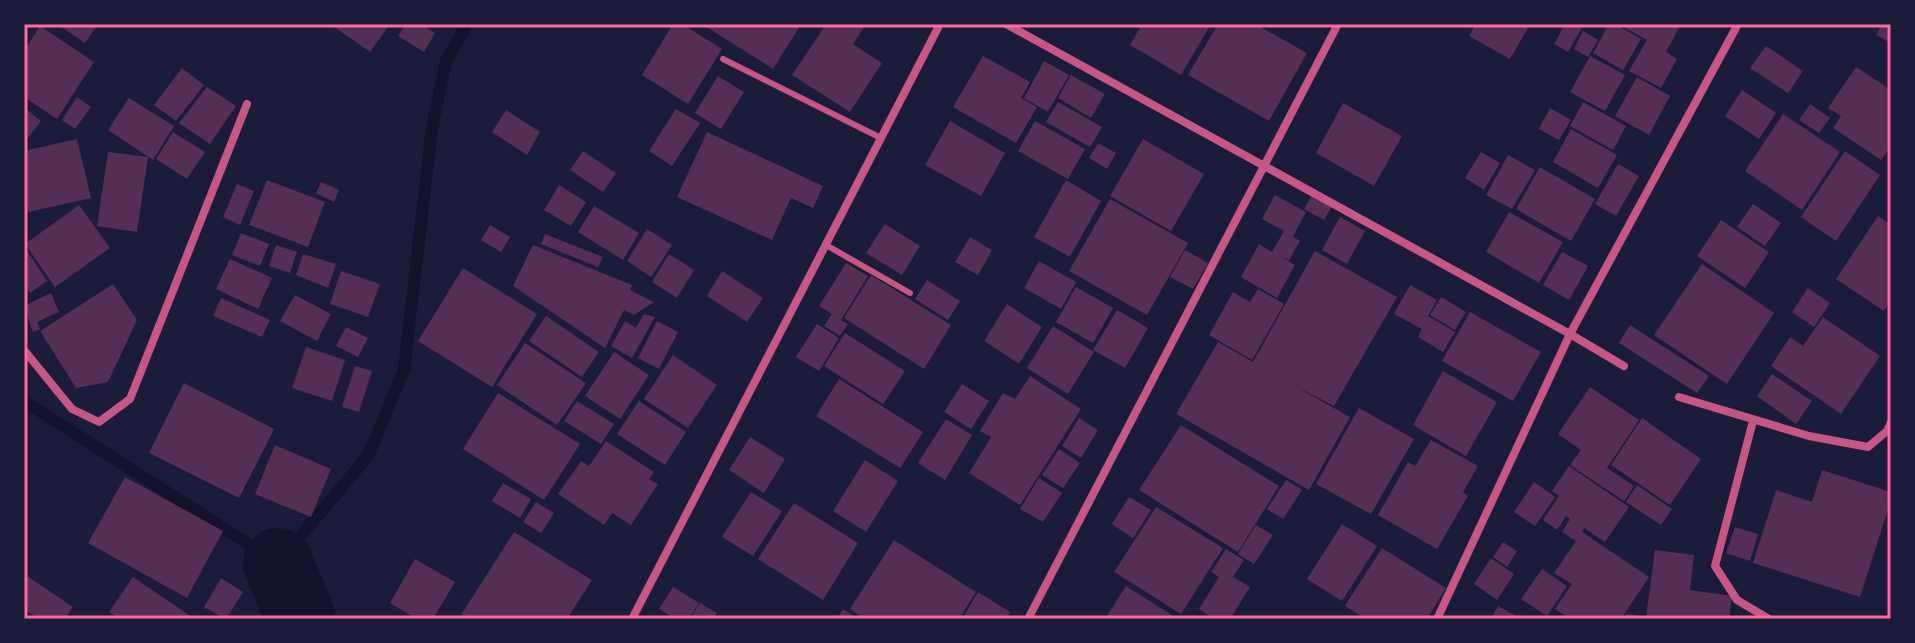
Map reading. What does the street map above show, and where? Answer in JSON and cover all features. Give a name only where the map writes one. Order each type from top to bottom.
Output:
[{"type":"street","points":[[632,619],[940,24]]},
{"type":"street","points":[[1006,24],[1624,366]]},
{"type":"street","points":[[1028,619],[1338,24]]},
{"type":"street","points":[[1437,619],[1570,334],[1738,24]]},
{"type":"street","points":[[24,350],[72,409],[99,422],[130,399],[247,104]]},
{"type":"street","points":[[1679,397],[1809,436],[1868,447],[1887,431],[1891,422]]},
{"type":"street","points":[[1753,421],[1715,566],[1737,600],[1769,619]]},
{"type":"lane","points":[[723,59],[881,138]]},
{"type":"lane","points":[[826,245],[910,293]]},
{"type":"building","points":[[57,24],[98,24],[85,43]]},
{"type":"building","points":[[330,24],[390,24],[370,52]]},
{"type":"building","points":[[406,24],[420,24],[435,33],[424,52],[398,36]]},
{"type":"building","points":[[673,24],[682,24],[722,49],[688,104],[642,75]]},
{"type":"building","points":[[702,24],[798,24],[800,26],[773,69]]},
{"type":"building","points":[[822,24],[866,24],[853,44],[882,63],[850,112],[792,75],[825,26]]},
{"type":"building","points":[[1142,24],[1211,24],[1181,75],[1130,45]]},
{"type":"building","points":[[1218,24],[1255,24],[1307,53],[1269,121],[1188,75]]},
{"type":"building","points":[[1476,24],[1529,26],[1510,59],[1469,36]]},
{"type":"building","points":[[1565,24],[1584,24],[1568,52],[1554,44]]},
{"type":"building","points":[[1609,24],[1615,24],[1641,39],[1623,70],[1593,53]]},
{"type":"building","points":[[1618,24],[1681,24],[1666,52],[1677,59],[1661,88],[1629,71],[1647,40]]},
{"type":"building","points":[[1882,24],[1891,24],[1891,43],[1876,35]]},
{"type":"building","points":[[40,26],[94,62],[57,119],[24,97],[24,51]]},
{"type":"building","points":[[1583,31],[1598,40],[1588,57],[1574,49]]},
{"type":"building","points":[[1766,46],[1803,71],[1788,93],[1750,68]]},
{"type":"building","points":[[983,56],[1030,82],[1021,98],[1037,107],[1016,143],[953,107]]},
{"type":"building","points":[[1590,56],[1625,75],[1605,111],[1570,92]]},
{"type":"building","points":[[1044,61],[1069,75],[1048,112],[1024,98]]},
{"type":"building","points":[[1856,67],[1891,90],[1891,146],[1881,160],[1833,128],[1841,116],[1828,108]]},
{"type":"building","points":[[182,68],[204,85],[176,121],[154,105]]},
{"type":"building","points":[[1071,75],[1105,94],[1091,118],[1058,98]]},
{"type":"building","points":[[718,76],[744,92],[721,129],[695,113]]},
{"type":"building","points":[[1637,77],[1670,96],[1649,135],[1615,116]]},
{"type":"building","points":[[207,87],[236,106],[210,144],[179,123]]},
{"type":"building","points":[[1742,90],[1776,113],[1759,139],[1725,116]]},
{"type":"building","points":[[77,97],[91,107],[75,129],[62,120]]},
{"type":"building","points":[[129,98],[174,126],[153,160],[108,130]]},
{"type":"building","points":[[1058,102],[1102,127],[1090,147],[1046,122]]},
{"type":"building","points":[[1583,102],[1626,126],[1613,150],[1570,126]]},
{"type":"building","points":[[1343,103],[1402,136],[1374,186],[1316,153]]},
{"type":"building","points":[[1810,104],[1830,118],[1819,133],[1799,120]]},
{"type":"building","points":[[24,107],[41,121],[24,143]]},
{"type":"building","points":[[1550,108],[1571,120],[1559,140],[1539,129]]},
{"type":"building","points":[[676,109],[700,123],[672,166],[649,151]]},
{"type":"building","points":[[506,110],[540,132],[527,155],[492,132]]},
{"type":"building","points":[[1783,114],[1840,152],[1802,210],[1745,171]]},
{"type":"building","points":[[950,121],[1005,153],[981,196],[925,165]]},
{"type":"building","points":[[1035,121],[1085,149],[1068,179],[1018,151]]},
{"type":"building","points":[[1571,129],[1617,155],[1598,188],[1553,162]]},
{"type":"building","points":[[173,132],[205,152],[187,179],[156,159]]},
{"type":"building","points":[[707,132],[823,186],[813,208],[791,198],[772,240],[677,197]]},
{"type":"building","points":[[77,139],[91,198],[24,213],[24,151]]},
{"type":"building","points":[[1143,139],[1204,174],[1171,231],[1110,196]]},
{"type":"building","points":[[1098,143],[1116,153],[1107,169],[1089,158]]},
{"type":"building","points":[[583,151],[616,173],[603,192],[570,170]]},
{"type":"building","points":[[1845,151],[1880,175],[1836,241],[1801,217]]},
{"type":"building","points":[[108,152],[148,157],[137,232],[97,226]]},
{"type":"building","points":[[1481,152],[1500,163],[1484,190],[1465,178]]},
{"type":"building","points":[[1508,155],[1535,170],[1512,209],[1486,195]]},
{"type":"building","points":[[1618,164],[1639,176],[1616,216],[1595,204]]},
{"type":"building","points":[[1540,167],[1595,199],[1571,241],[1516,209]]},
{"type":"building","points":[[267,180],[325,202],[308,247],[249,225]]},
{"type":"building","points":[[1066,180],[1101,201],[1070,257],[1034,237]]},
{"type":"building","points":[[321,182],[339,190],[334,202],[316,193]]},
{"type":"building","points":[[237,184],[254,191],[240,225],[223,217]]},
{"type":"building","points":[[559,185],[586,202],[571,226],[544,210]]},
{"type":"building","points":[[1275,195],[1306,212],[1293,237],[1300,241],[1289,260],[1280,256],[1295,265],[1277,298],[1241,277],[1259,244],[1272,252],[1284,231],[1262,219]]},
{"type":"building","points":[[1312,195],[1332,206],[1324,220],[1304,209]]},
{"type":"building","points":[[1110,199],[1188,243],[1147,315],[1069,271]]},
{"type":"building","points":[[1753,204],[1781,223],[1765,246],[1737,227]]},
{"type":"building","points":[[79,205],[110,248],[55,287],[25,244]]},
{"type":"building","points":[[594,206],[639,233],[623,260],[578,232]]},
{"type":"building","points":[[1509,212],[1563,242],[1539,283],[1486,252]]},
{"type":"building","points":[[1878,216],[1891,225],[1891,300],[1884,311],[1836,279]]},
{"type":"building","points":[[1340,217],[1365,231],[1347,264],[1322,250]]},
{"type":"building","points":[[1721,220],[1769,252],[1745,288],[1697,256]]},
{"type":"building","points":[[885,224],[920,246],[902,275],[866,253]]},
{"type":"building","points":[[490,225],[510,237],[501,252],[481,240]]},
{"type":"building","points":[[647,229],[672,245],[651,277],[627,261]]},
{"type":"building","points":[[241,233],[269,244],[260,266],[232,255]]},
{"type":"building","points":[[545,234],[603,257],[598,267],[541,244]]},
{"type":"building","points":[[970,237],[992,250],[978,275],[955,262]]},
{"type":"building","points":[[276,245],[297,252],[290,273],[269,266]]},
{"type":"building","points":[[533,245],[632,285],[630,290],[654,302],[634,315],[624,310],[605,348],[513,286]]},
{"type":"building","points":[[24,246],[47,281],[30,293],[24,285]]},
{"type":"building","points":[[1185,250],[1208,263],[1193,289],[1170,277]]},
{"type":"building","points":[[1315,251],[1397,297],[1334,406],[1293,385],[1350,417],[1309,490],[1176,414],[1218,342],[1253,362]]},
{"type":"building","points":[[1562,252],[1588,266],[1569,300],[1543,285]]},
{"type":"building","points":[[303,254],[336,264],[328,288],[296,275]]},
{"type":"building","points":[[669,254],[694,270],[677,298],[652,282]]},
{"type":"building","points":[[230,259],[272,278],[258,309],[216,289]]},
{"type":"building","points":[[1039,261],[1076,282],[1061,309],[1024,288]]},
{"type":"building","points":[[846,263],[868,276],[841,320],[848,324],[840,336],[824,326],[832,314],[819,306]]},
{"type":"building","points":[[1702,264],[1774,313],[1727,384],[1654,335]]},
{"type":"building","points":[[463,268],[537,314],[492,387],[418,341]]},
{"type":"building","points":[[341,271],[380,284],[368,317],[330,304]]},
{"type":"building","points":[[722,271],[763,298],[747,322],[707,296]]},
{"type":"building","points":[[871,275],[951,325],[924,369],[844,318]]},
{"type":"building","points":[[927,280],[960,301],[948,320],[915,299]]},
{"type":"building","points":[[113,284],[137,320],[108,382],[76,388],[40,331]]},
{"type":"building","points":[[1410,285],[1437,300],[1428,316],[1455,332],[1443,352],[1418,337],[1422,329],[1394,314]]},
{"type":"building","points":[[1076,287],[1113,308],[1093,343],[1056,322]]},
{"type":"building","points":[[1808,288],[1830,303],[1814,327],[1792,312]]},
{"type":"building","points":[[1258,289],[1284,304],[1252,360],[1209,335],[1233,292],[1250,302]]},
{"type":"building","points":[[51,293],[59,312],[37,322],[40,329],[33,332],[24,306]]},
{"type":"building","points":[[295,295],[331,314],[317,341],[280,321]]},
{"type":"building","points":[[1441,297],[1466,312],[1455,330],[1430,315]]},
{"type":"building","points":[[221,298],[270,320],[262,337],[213,316]]},
{"type":"building","points":[[1007,304],[1042,327],[1019,364],[984,341]]},
{"type":"building","points":[[1117,310],[1148,328],[1125,368],[1093,350]]},
{"type":"building","points":[[1470,312],[1541,352],[1513,401],[1442,361]]},
{"type":"building","points":[[644,314],[655,317],[632,358],[611,346],[625,321],[636,328]]},
{"type":"building","points":[[546,316],[599,352],[582,377],[529,341]]},
{"type":"building","points":[[1823,317],[1880,356],[1841,414],[1771,366],[1790,337],[1803,346]]},
{"type":"building","points":[[657,321],[678,332],[659,369],[638,358]]},
{"type":"building","points":[[817,324],[839,338],[819,371],[796,357]]},
{"type":"building","points":[[1630,325],[1709,376],[1697,393],[1619,343]]},
{"type":"building","points":[[1053,326],[1094,352],[1068,394],[1027,368]]},
{"type":"building","points":[[346,327],[368,338],[358,357],[336,346]]},
{"type":"building","points":[[845,333],[905,371],[883,404],[824,366]]},
{"type":"building","points":[[525,343],[586,383],[557,425],[497,385]]},
{"type":"building","points":[[306,347],[345,360],[332,401],[292,388]]},
{"type":"building","points":[[614,352],[649,375],[620,419],[585,396]]},
{"type":"building","points":[[673,355],[717,385],[688,428],[644,399]]},
{"type":"building","points":[[355,366],[372,371],[359,412],[342,407]]},
{"type":"building","points":[[1443,371],[1497,402],[1466,456],[1413,425]]},
{"type":"building","points":[[1772,374],[1812,401],[1796,424],[1757,396]]},
{"type":"building","points":[[1030,376],[1081,409],[1020,505],[969,473],[991,437],[980,431],[1003,393],[1015,399]]},
{"type":"building","points":[[839,379],[923,432],[900,468],[816,416]]},
{"type":"building","points":[[184,383],[274,429],[239,498],[149,453]]},
{"type":"building","points":[[962,384],[989,401],[971,429],[944,412]]},
{"type":"building","points":[[1590,387],[1639,420],[1607,468],[1634,486],[1624,501],[1570,465],[1581,450],[1558,434]]},
{"type":"building","points":[[498,393],[580,444],[544,500],[463,449]]},
{"type":"building","points":[[577,401],[614,424],[601,444],[564,421]]},
{"type":"building","points":[[639,401],[686,432],[665,465],[617,434]]},
{"type":"building","points":[[1359,408],[1414,439],[1371,514],[1316,484]]},
{"type":"building","points":[[1079,418],[1098,430],[1081,458],[1062,446]]},
{"type":"building","points":[[1642,418],[1701,459],[1670,505],[1611,465]]},
{"type":"building","points":[[946,419],[972,435],[945,480],[918,463]]},
{"type":"building","points":[[1181,425],[1279,486],[1238,552],[1139,490]]},
{"type":"building","points":[[750,437],[785,459],[764,493],[729,470]]},
{"type":"building","points":[[1431,440],[1478,466],[1463,492],[1468,496],[1437,549],[1378,515],[1408,462],[1415,466]]},
{"type":"building","points":[[606,441],[654,472],[649,479],[658,484],[631,525],[612,513],[604,525],[558,494],[581,461],[589,466]]},
{"type":"building","points":[[275,445],[331,469],[311,517],[255,494]]},
{"type":"building","points":[[1059,449],[1080,463],[1063,488],[1042,475]]},
{"type":"building","points":[[865,460],[898,481],[866,532],[833,511]]},
{"type":"building","points":[[1569,466],[1629,507],[1605,542],[1584,528],[1582,532],[1649,577],[1621,619],[1570,619],[1555,609],[1572,584],[1554,573],[1576,541],[1562,532],[1570,519],[1566,516],[1557,530],[1543,520],[1559,496],[1552,491]]},
{"type":"building","points":[[1822,470],[1891,492],[1860,597],[1753,563],[1776,490],[1812,502]]},
{"type":"building","points":[[125,477],[223,531],[187,598],[88,543]]},
{"type":"building","points":[[1039,478],[1062,493],[1043,522],[1020,509]]},
{"type":"building","points":[[1286,480],[1302,490],[1283,519],[1267,509]]},
{"type":"building","points":[[1534,482],[1555,497],[1535,526],[1514,512]]},
{"type":"building","points":[[503,483],[531,499],[520,518],[492,501]]},
{"type":"building","points":[[1637,485],[1672,509],[1661,525],[1626,502]]},
{"type":"building","points":[[751,492],[782,511],[753,556],[722,537]]},
{"type":"building","points":[[1129,497],[1151,510],[1133,538],[1112,524]]},
{"type":"building","points":[[536,502],[554,513],[541,533],[523,522]]},
{"type":"building","points":[[794,503],[858,543],[823,600],[758,559]]},
{"type":"building","points":[[1156,507],[1223,548],[1181,614],[1114,572]]},
{"type":"building","points":[[1342,524],[1377,546],[1342,601],[1307,579]]},
{"type":"building","points":[[1256,525],[1273,535],[1254,564],[1238,554]]},
{"type":"building","points":[[1735,527],[1758,534],[1750,561],[1726,553]]},
{"type":"building","points":[[514,532],[592,580],[567,619],[468,619],[461,615]]},
{"type":"building","points":[[894,540],[976,592],[959,619],[865,619],[850,609]]},
{"type":"building","points":[[1503,542],[1517,551],[1507,567],[1493,557]]},
{"type":"building","points":[[1382,548],[1446,588],[1427,619],[1366,619],[1345,606]]},
{"type":"building","points":[[1226,549],[1244,560],[1233,577],[1250,587],[1230,619],[1214,619],[1199,609],[1219,577],[1211,572]]},
{"type":"building","points":[[1655,550],[1694,555],[1690,590],[1732,596],[1729,619],[1626,619],[1626,614],[1646,617]]},
{"type":"building","points":[[1491,558],[1514,574],[1497,600],[1474,584]]},
{"type":"building","points":[[415,559],[455,582],[433,619],[417,619],[390,603]]},
{"type":"building","points":[[1542,569],[1567,586],[1547,616],[1521,599]]},
{"type":"building","points":[[24,574],[73,607],[65,619],[39,619],[24,609]]},
{"type":"building","points":[[133,577],[195,619],[120,619],[109,612]]},
{"type":"building","points":[[221,578],[243,592],[226,619],[204,607]]},
{"type":"building","points":[[1126,586],[1178,619],[1105,619]]},
{"type":"building","points":[[673,587],[699,603],[689,619],[675,619],[659,609]]},
{"type":"building","points":[[978,592],[1010,612],[1006,619],[962,619]]},
{"type":"building","points":[[700,603],[717,613],[713,619],[690,619]]},
{"type":"building","points":[[1498,606],[1522,619],[1491,619]]},
{"type":"building","points":[[843,609],[858,619],[837,619]]},
{"type":"waterway","points":[[24,401],[278,563],[368,456],[404,370],[432,128],[446,61],[467,24]]},
{"type":"waterway","points":[[278,563],[301,619]]}]
